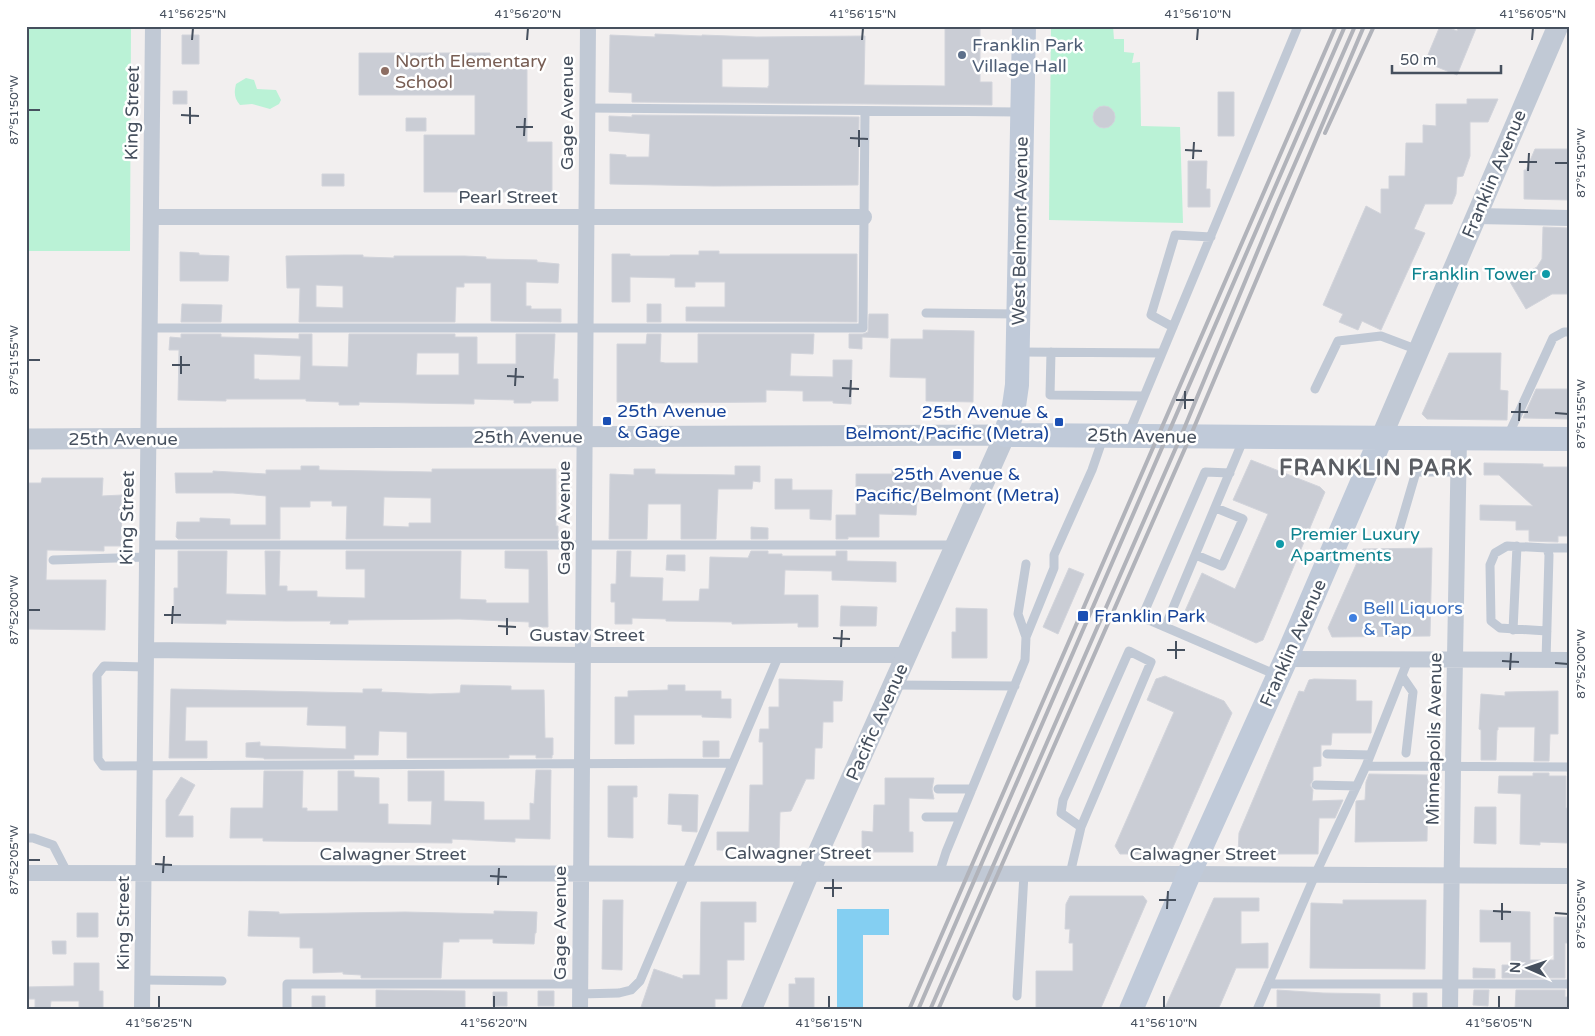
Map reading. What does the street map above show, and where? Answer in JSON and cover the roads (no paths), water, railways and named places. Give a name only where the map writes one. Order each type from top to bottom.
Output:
[{"type":"main road","name":"West Belmont Avenue","points":[[1005,435],[1014,406],[1017,385],[1024,26]]},
{"type":"main road","name":"25th Avenue","points":[[1005,435],[1569,439]]},
{"type":"main road","name":"Franklin Avenue","points":[[1131,1010],[1381,438]]},
{"type":"street","name":"King Street","points":[[142,1010],[153,26]]},
{"type":"street","name":"Gage Avenue","points":[[580,996],[588,26]]},
{"type":"street","name":"Franklin Avenue","points":[[1381,438],[1558,26]]},
{"type":"street","points":[[1476,216],[1569,218]]},
{"type":"street","name":"Pearl Street","points":[[151,217],[864,217]]},
{"type":"street","name":"25th Avenue","points":[[26,439],[1005,435]]},
{"type":"street","name":"Pacific Avenue","points":[[751,1010],[809,873],[1005,435]]},
{"type":"street","name":"Minneapolis Avenue","points":[[1450,1010],[1459,438]]},
{"type":"street","name":"Gustav Street","points":[[146,650],[583,655],[908,654]]},
{"type":"street","points":[[1282,667],[1408,660],[1569,660]]},
{"type":"street","name":"Calwagner Street","points":[[26,873],[809,873],[1569,876]]},
{"type":"lane","points":[[1128,436],[1298,26]]},
{"type":"lane","points":[[588,108],[1022,112]]},
{"type":"lane","points":[[150,328],[863,328],[865,111]]},
{"type":"lane","points":[[1173,327],[1150,315],[1175,235],[1211,237]]},
{"type":"lane","points":[[926,313],[1018,314]]},
{"type":"lane","points":[[1507,439],[1553,338],[1564,332],[1569,332]]},
{"type":"lane","points":[[1315,388],[1338,341],[1381,336],[1418,350]]},
{"type":"lane","points":[[1017,352],[1162,353]]},
{"type":"lane","points":[[1051,352],[1050,396],[1144,396]]},
{"type":"lane","points":[[939,874],[960,817],[1025,660],[1026,637],[1054,568],[1054,555],[1092,470],[1104,436]]},
{"type":"lane","points":[[1165,627],[1245,437]]},
{"type":"lane","points":[[1230,474],[1205,472],[1142,617],[1165,627],[1282,667]]},
{"type":"lane","points":[[1399,530],[1416,472],[1459,472]]},
{"type":"lane","points":[[1196,555],[1222,566],[1242,519],[1216,508]]},
{"type":"lane","points":[[53,560],[147,551],[584,545],[956,545]]},
{"type":"lane","points":[[1547,631],[1500,628],[1491,620],[1490,565],[1495,553],[1507,546],[1569,548]]},
{"type":"lane","points":[[1513,630],[1517,546]]},
{"type":"lane","points":[[1546,660],[1549,555],[1547,548]]},
{"type":"lane","points":[[1026,564],[1018,614],[1026,637]]},
{"type":"lane","points":[[1070,874],[1081,827],[1151,662],[1129,651],[1063,800],[1061,813],[1081,827]]},
{"type":"lane","points":[[287,1010],[287,984],[580,996],[619,994],[631,990],[640,981],[779,655]]},
{"type":"lane","points":[[1257,1010],[1315,875],[1366,766],[1408,660]]},
{"type":"lane","points":[[146,667],[104,666],[97,675],[98,759],[103,766],[732,763]]},
{"type":"lane","points":[[1402,676],[1413,692],[1406,753]]},
{"type":"lane","points":[[894,685],[1015,686]]},
{"type":"lane","points":[[1327,754],[1370,755]]},
{"type":"lane","points":[[1366,766],[1569,767]]},
{"type":"lane","points":[[1316,785],[1357,786]]},
{"type":"lane","points":[[938,789],[972,789]]},
{"type":"lane","points":[[926,817],[960,817]]},
{"type":"lane","points":[[26,838],[33,838],[53,845],[68,874]]},
{"type":"lane","points":[[1017,996],[1024,874]]},
{"type":"lane","points":[[142,980],[222,981]]},
{"type":"lane","points":[[1268,984],[1569,984]]},
{"type":"water","points":[[837,909],[889,909],[889,935],[863,935],[863,1010],[837,1010]]},
{"type":"railway","points":[[909,1010],[1336,26]]},
{"type":"railway","points":[[918,1010],[1345,26]]},
{"type":"railway","points":[[930,1010],[1181,436],[1276,207],[1355,26]]},
{"type":"railway","points":[[938,1010],[1190,437],[1364,26]]},
{"type":"railway","points":[[1325,133],[1374,26]]},
{"type":"place","name":"Franklin Park Village Hall","points":[[962,55]]},
{"type":"place","name":"North Elementary School","points":[[385,71]]},
{"type":"place","name":"Franklin Tower","points":[[1546,274]]},
{"type":"place","name":"25th Avenue & Gage","points":[[607,421]]},
{"type":"place","name":"25th Avenue & Belmont/Pacific (Metra)","points":[[1059,422]]},
{"type":"place","name":"25th Avenue & Pacific/Belmont (Metra)","points":[[957,455]]},
{"type":"place","name":"Premier Luxury Apartments","points":[[1280,544]]},
{"type":"place","name":"Franklin Park","points":[[1083,616]]},
{"type":"place","name":"Bell Liquors & Tap","points":[[1353,618]]},
{"type":"district","name":"FRANKLIN PARK","points":[[1376,468]]}]
